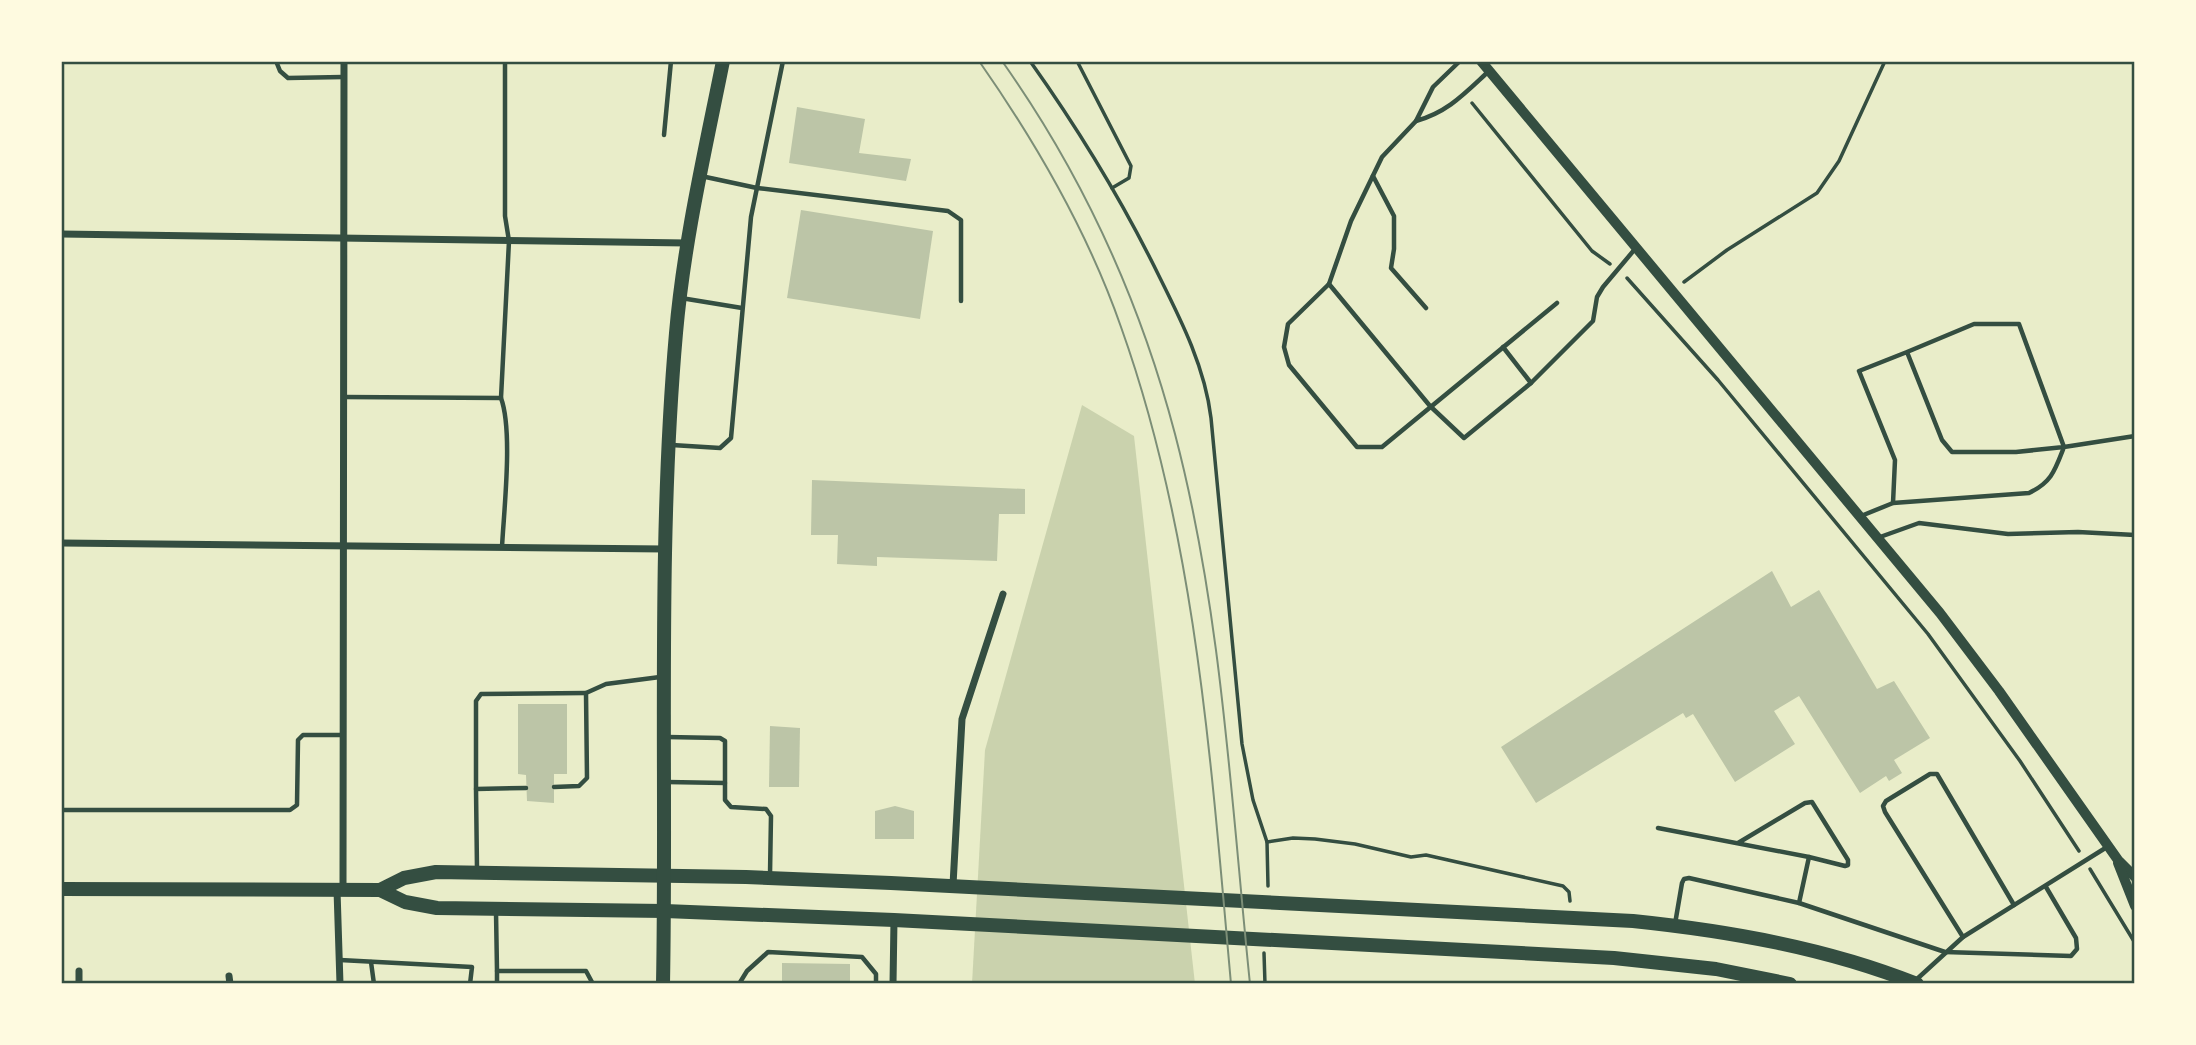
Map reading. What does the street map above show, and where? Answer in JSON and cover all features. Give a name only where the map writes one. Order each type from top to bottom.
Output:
[{"type":"main road","points":[[663,984],[668,445],[687,243],[723,61]]},
{"type":"main road","points":[[380,890],[404,878],[436,872],[664,875],[953,886],[1570,918],[1674,925],[1777,943],[1851,962],[1915,983]]},
{"type":"main road","points":[[61,889],[380,890],[405,902],[437,908],[664,911],[894,920],[1626,959],[1716,969],[1790,984]]},
{"type":"street","points":[[340,984],[344,735],[344,61]]},
{"type":"street","points":[[1485,66],[1940,613],[1999,691],[2118,860],[2135,877]]},
{"type":"street","points":[[61,234],[687,243]]},
{"type":"street","points":[[61,543],[665,549]]},
{"type":"street","points":[[953,886],[962,719],[1003,594]]},
{"type":"street","points":[[2118,860],[2135,906]]},
{"type":"street","points":[[893,984],[894,920]]},
{"type":"street","points":[[79,971],[79,984]]},
{"type":"lane","points":[[276,61],[288,78],[344,77]]},
{"type":"lane","points":[[502,547],[506,460],[505,410],[501,398],[509,241],[505,216],[505,61]]},
{"type":"lane","points":[[664,135],[671,61]]},
{"type":"lane","points":[[668,445],[720,447],[731,438],[751,217],[783,61]]},
{"type":"lane","points":[[1460,61],[1433,87],[1416,121],[1382,158],[1351,222],[1329,284],[1289,324],[1284,347],[1289,365],[1357,447],[1382,447],[1557,303]]},
{"type":"lane","points":[[1416,121],[1436,115],[1464,94],[1485,66]]},
{"type":"lane","points":[[700,176],[757,188],[948,211],[961,220],[961,301]]},
{"type":"lane","points":[[1373,176],[1394,216],[1391,268],[1426,308]]},
{"type":"lane","points":[[1329,284],[1430,407],[1464,438],[1531,383],[1592,321],[1597,298],[1616,270],[1637,247]]},
{"type":"lane","points":[[680,298],[742,308]]},
{"type":"lane","points":[[1861,516],[1893,503],[2029,493],[2044,485],[2055,470],[2064,447],[2019,324],[1974,324],[1859,371],[1895,460],[1893,503]]},
{"type":"lane","points":[[1503,347],[1531,383]]},
{"type":"lane","points":[[1907,352],[1942,440],[1952,452],[2015,452],[2135,436]]},
{"type":"lane","points":[[344,397],[501,398]]},
{"type":"lane","points":[[1878,538],[1919,523],[2008,534],[2078,532],[2135,535]]},
{"type":"lane","points":[[477,873],[476,701],[481,694],[586,693],[606,684],[665,677]]},
{"type":"lane","points":[[554,787],[579,786],[587,778],[586,693]]},
{"type":"lane","points":[[61,810],[290,810],[298,805],[298,740],[303,735],[344,735]]},
{"type":"lane","points":[[664,737],[720,738],[725,741],[725,800],[731,807],[766,809],[771,816],[770,879]]},
{"type":"lane","points":[[1963,937],[1885,812],[1883,806],[1886,801],[1930,774],[1937,774],[2014,905]]},
{"type":"lane","points":[[664,782],[725,783]]},
{"type":"lane","points":[[475,789],[526,788]]},
{"type":"lane","points":[[1658,828],[1848,865],[1848,860],[1812,802],[1805,803],[1738,843]]},
{"type":"lane","points":[[1915,983],[1963,937],[2108,846]]},
{"type":"lane","points":[[1799,903],[1809,857]]},
{"type":"lane","points":[[1674,925],[1684,879],[1799,903],[1945,952],[2071,956],[2077,948],[2076,939],[2046,887]]},
{"type":"lane","points":[[496,909],[497,984]]},
{"type":"lane","points":[[739,984],[747,971],[768,952],[862,957],[876,974],[876,984]]},
{"type":"lane","points":[[340,960],[472,967],[470,984]]},
{"type":"lane","points":[[371,962],[374,984]]},
{"type":"lane","points":[[497,971],[586,971],[593,984]]},
{"type":"path","points":[[1030,61],[1084,140],[1143,243],[1172,301],[1206,387],[1212,418],[1247,775],[1267,842],[1267,894]]},
{"type":"path","points":[[1077,61],[1131,166],[1129,178],[1112,188]]},
{"type":"path","points":[[1673,292],[1727,250],[1817,193],[1839,161],[1885,61]]},
{"type":"path","points":[[1464,94],[1592,251],[1632,282],[1718,380],[1928,634],[2020,761],[2135,943]]},
{"type":"path","points":[[1267,842],[1293,838],[1334,841],[1411,857],[1426,855],[1563,886],[1569,892],[1570,918]]},
{"type":"path","points":[[1265,945],[1265,984]]},
{"type":"green space","points":[[1082,405],[1134,436],[1195,984],[972,984],[985,750]]},
{"type":"building","points":[[797,107],[865,119],[859,153],[911,159],[906,181],[789,163]]},
{"type":"building","points":[[801,210],[933,231],[920,319],[787,298]]},
{"type":"building","points":[[812,480],[1025,489],[1025,514],[999,514],[997,561],[877,557],[877,566],[837,564],[838,535],[811,535]]},
{"type":"building","points":[[1772,571],[1791,607],[1819,590],[1877,689],[1894,681],[1930,738],[1894,760],[1902,773],[1889,781],[1886,776],[1860,793],[1799,696],[1774,711],[1795,744],[1735,782],[1693,714],[1686,718],[1683,713],[1536,803],[1501,747]]},
{"type":"building","points":[[518,704],[567,704],[567,774],[554,774],[554,803],[527,801],[526,775],[518,774]]},
{"type":"building","points":[[770,726],[800,728],[799,787],[769,787]]},
{"type":"building","points":[[895,806],[914,811],[914,839],[875,839],[875,811]]},
{"type":"building","points":[[782,963],[850,964],[850,984],[782,984]]},
{"type":"tram line","points":[[979,61],[1041,157],[1077,223],[1108,292],[1146,406],[1167,487],[1197,651],[1231,984]]},
{"type":"tram line","points":[[1002,61],[1058,148],[1105,240],[1144,336],[1175,434],[1191,501],[1214,638],[1250,984]]}]
